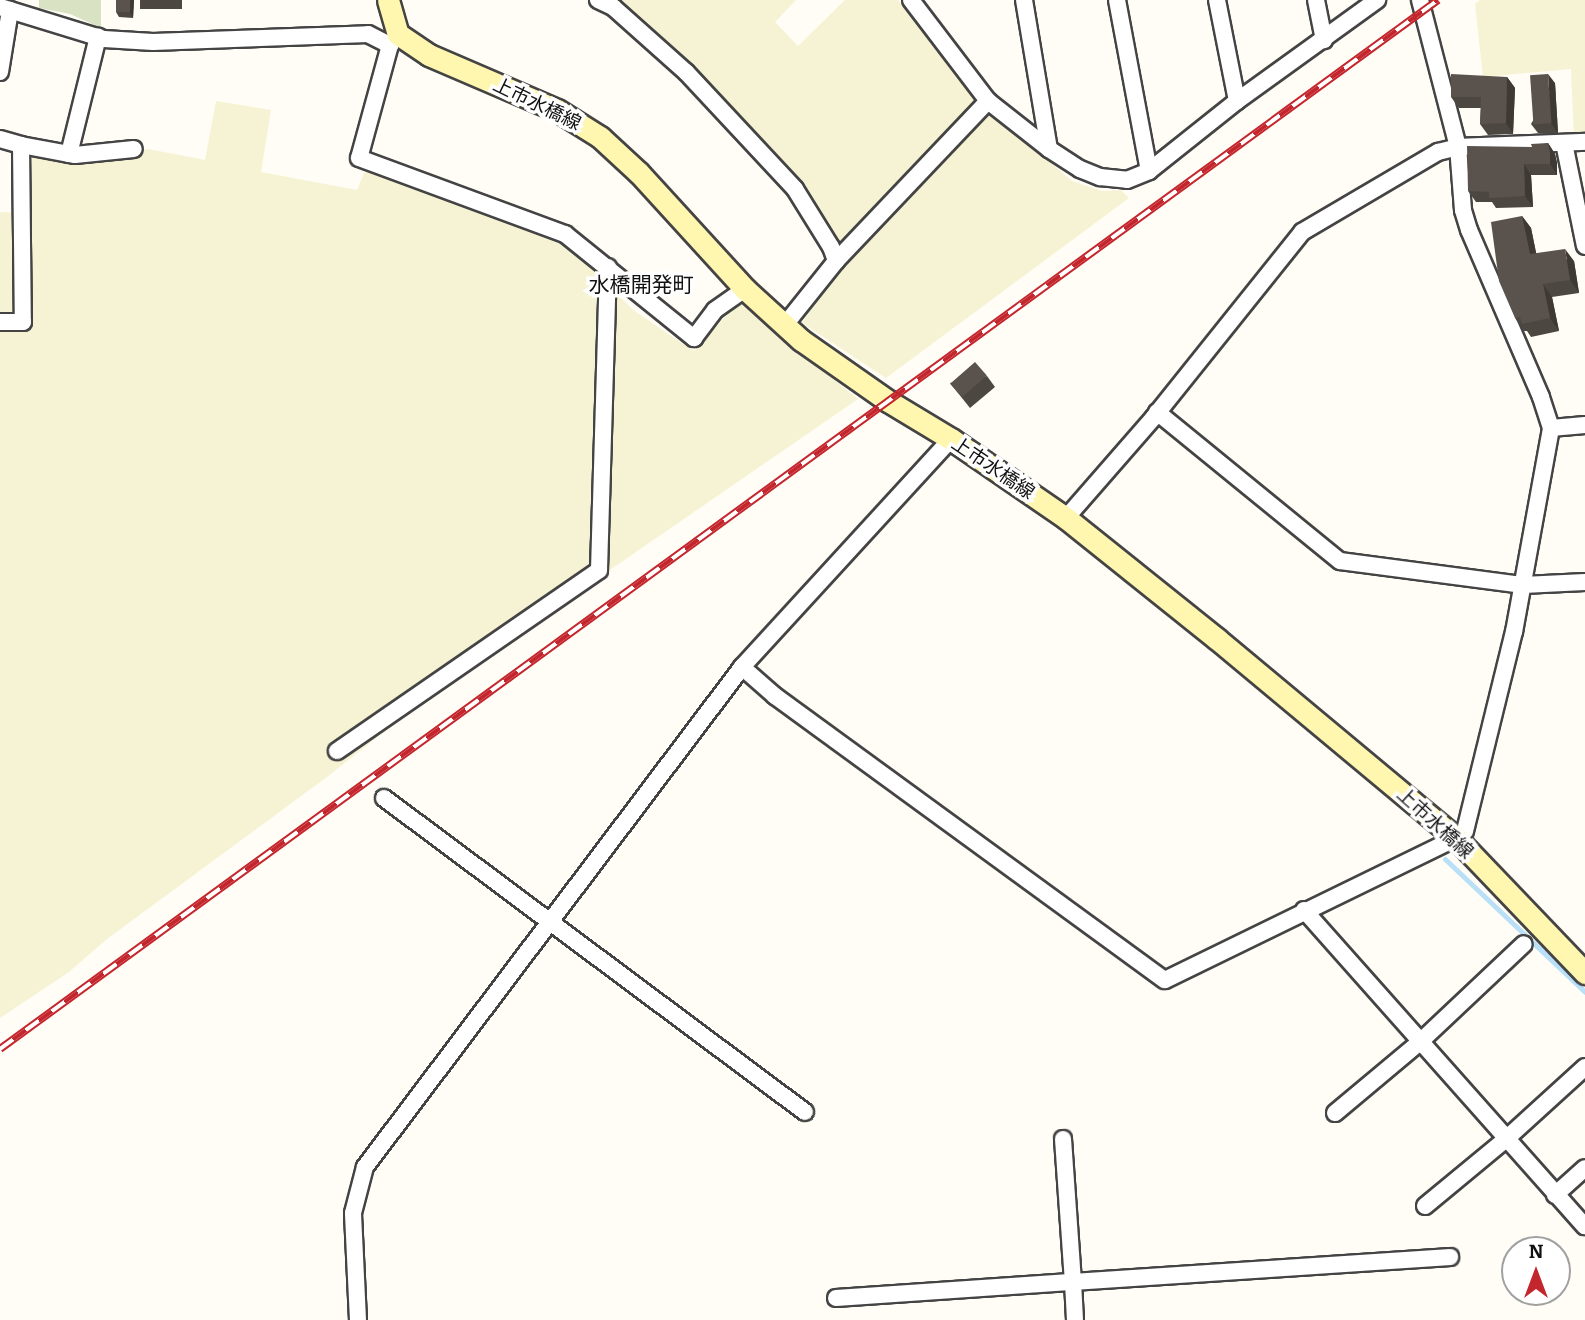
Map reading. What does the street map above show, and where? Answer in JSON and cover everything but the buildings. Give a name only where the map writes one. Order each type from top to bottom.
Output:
[{"type":"main road","points":[[388,0],[394,40]]},
{"type":"main road","name":"上市水橋線","points":[[394,40],[557,110],[600,137],[639,173],[745,289],[785,325],[888,401],[951,439],[1066,518],[1227,647],[1456,838],[1585,973]]},
{"type":"street","points":[[598,0],[613,7],[686,72],[795,189],[831,247],[836,261]]},
{"type":"street","points":[[911,0],[988,101],[1049,149],[1100,177],[1127,180],[1149,171],[1237,101],[1377,0]]},
{"type":"street","points":[[924,0],[928,24]]},
{"type":"street","points":[[1024,0],[1049,149]]},
{"type":"street","points":[[1117,0],[1149,171]]},
{"type":"street","points":[[1217,0],[1237,101]]},
{"type":"street","points":[[1316,0],[1324,40]]},
{"type":"street","points":[[742,667],[775,696],[1165,980],[1456,838],[1465,831],[1484,763],[1522,584],[1551,428],[1541,397],[1469,230],[1463,210],[1458,147],[1420,0]]},
{"type":"street","points":[[0,72],[5,8],[98,37],[153,42],[368,34],[394,40],[359,158],[565,234],[694,338],[715,310],[745,289]]},
{"type":"street","points":[[69,154],[98,37]]},
{"type":"street","points":[[785,325],[836,261],[988,101]]},
{"type":"street","points":[[0,139],[69,154],[134,149]]},
{"type":"street","points":[[1066,518],[1157,412],[1302,232],[1438,152],[1458,147],[1585,142]]},
{"type":"street","points":[[1564,143],[1585,246]]},
{"type":"street","points":[[0,322],[23,322],[21,145]]},
{"type":"street","points":[[337,751],[599,570],[608,267]]},
{"type":"street","points":[[1157,412],[1340,561],[1522,584],[1585,582]]},
{"type":"street","points":[[1551,428],[1585,425]]},
{"type":"street","points":[[358,1320],[353,1213],[365,1167],[742,667],[951,439]]},
{"type":"street","points":[[384,798],[805,1112]]},
{"type":"street","points":[[1304,910],[1585,1226]]},
{"type":"street","points":[[1335,1113],[1421,1041],[1524,944]]},
{"type":"street","points":[[1425,1206],[1506,1139],[1585,1066]]},
{"type":"street","points":[[1063,1139],[1075,1320]]},
{"type":"street","points":[[1555,1195],[1585,1168]]},
{"type":"street","points":[[836,1298],[1450,1257]]},
{"type":"shaded area","points":[[613,0],[796,0],[775,22],[798,46],[845,0],[898,0],[975,100],[1072,181],[1102,191],[1121,190],[1129,198],[886,378],[802,323],[841,266],[838,245],[808,190],[712,87]]},
{"type":"shaded area","points":[[1480,0],[1585,0],[1585,138],[1574,139],[1571,69],[1483,77],[1475,4]]},
{"type":"shaded area","points":[[216,101],[271,110],[261,172],[357,190],[364,173],[374,170],[560,235],[633,310],[694,351],[734,307],[742,304],[858,399],[443,685],[327,777],[107,939],[69,972],[0,1018],[0,212],[26,213],[25,152],[96,158],[148,149],[205,160]]},
{"type":"green space","points":[[39,0],[101,0],[101,28],[70,14],[39,8]]},
{"type":"waterway","points":[[1445,859],[1585,992]]},
{"type":"railway","points":[[0,1049],[1438,0]]},
{"type":"district","name":"水橋開発町","points":[[641,285]]}]
